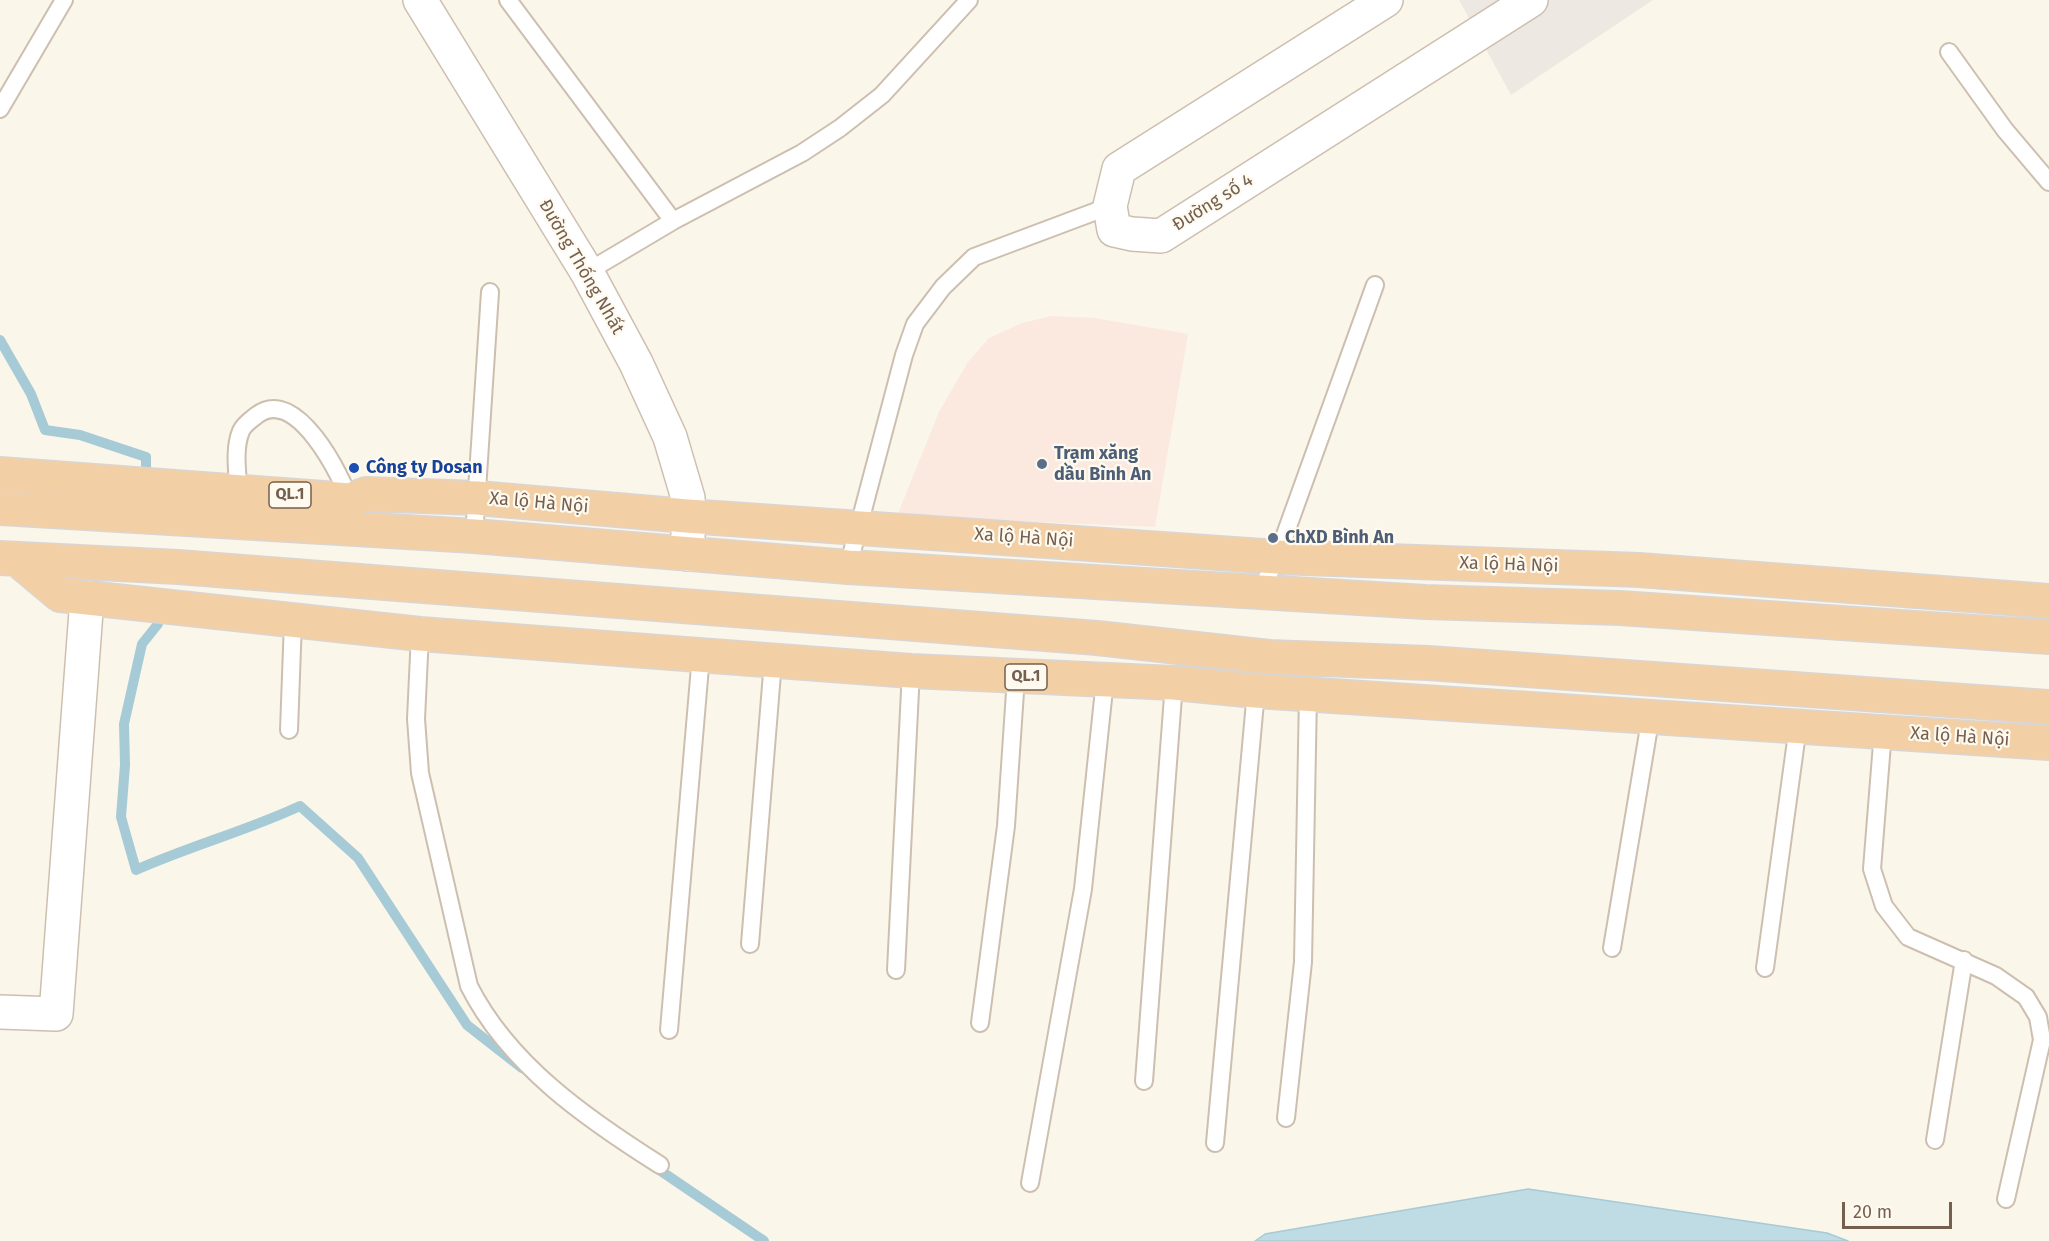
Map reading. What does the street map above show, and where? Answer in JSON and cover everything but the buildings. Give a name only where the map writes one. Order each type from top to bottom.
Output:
[{"type":"highway","name":"Xa lộ Hà Nội","points":[[0,474],[350,500],[366,494],[477,498],[687,516],[1277,557],[1639,570],[2049,601]]},
{"type":"highway","name":"QL.1","points":[[0,508],[474,536],[848,567],[1261,590],[1425,602],[1620,608],[2049,637]]},
{"type":"highway","name":"Xa lộ Hà Nội","points":[[8,559],[60,595],[420,634],[911,671],[1174,683],[1256,691],[1651,715],[2049,743]]},
{"type":"highway","name":"Xa lộ Hà Nội","points":[[8,559],[178,567],[1097,638],[1269,657],[1439,664],[2049,707]]},
{"type":"highway","points":[[1097,638],[1100,679]]},
{"type":"highway","points":[[1256,691],[1269,657]]},
{"type":"street","name":"Đường Thống Nhất","points":[[420,0],[587,273],[636,363],[670,436],[688,498],[688,554]]},
{"type":"street","points":[[1110,206],[1119,169],[1386,0]]},
{"type":"street","name":"Đường số 4","points":[[1110,206],[1114,230],[1161,236],[1531,0]]},
{"type":"street","points":[[0,1012],[56,1014],[87,598]]},
{"type":"lane","points":[[0,109],[64,0]]},
{"type":"lane","points":[[508,0],[673,221]]},
{"type":"lane","points":[[587,273],[673,221],[802,153],[840,128],[882,95],[969,0]]},
{"type":"lane","points":[[1948,52],[2006,130],[2049,182]]},
{"type":"lane","points":[[848,567],[904,355],[915,324],[943,287],[974,256],[1110,206]]},
{"type":"lane","points":[[1261,590],[1277,557],[1375,285]]},
{"type":"lane","points":[[474,536],[490,292]]},
{"type":"lane","points":[[241,524],[237,455],[241,432],[248,422],[262,411],[282,409],[303,423],[321,446],[345,484],[360,531]]},
{"type":"lane","points":[[289,730],[293,621]]},
{"type":"lane","points":[[420,634],[416,719],[420,773],[469,986],[485,1017],[513,1051],[543,1079],[615,1137],[660,1166]]},
{"type":"lane","points":[[669,1030],[701,656]]},
{"type":"lane","points":[[750,944],[773,661]]},
{"type":"lane","points":[[896,970],[911,671]]},
{"type":"lane","points":[[980,1023],[1006,826],[1016,677]]},
{"type":"lane","points":[[1030,1183],[1083,889],[1100,679]]},
{"type":"lane","points":[[1144,1081],[1174,683]]},
{"type":"lane","points":[[1215,1143],[1256,691]]},
{"type":"lane","points":[[1286,1118],[1304,962],[1308,694]]},
{"type":"lane","points":[[1612,948],[1651,715]]},
{"type":"lane","points":[[1765,968],[1798,726]]},
{"type":"lane","points":[[1883,731],[1872,869],[1884,906],[1908,937],[1996,976],[2026,997],[2038,1017],[2042,1040],[2006,1199]]},
{"type":"lane","points":[[1935,1140],[1964,960]]},
{"type":"shaded area","points":[[1459,0],[1653,0],[1511,95]]},
{"type":"shaded area","name":"Trạm xăng dầu Bình An","points":[[1051,316],[1094,318],[1188,334],[1155,527],[897,516],[939,412],[968,362],[989,338],[1022,323]]},
{"type":"water","points":[[1528,1189],[1827,1233],[1848,1241],[1255,1241],[1265,1234]]},
{"type":"waterway","points":[[0,340],[31,394],[45,430],[80,435],[146,457],[146,469]]},
{"type":"waterway","points":[[158,624],[142,644],[124,724],[125,765],[121,817],[136,870],[300,806],[358,858],[467,1025],[522,1068]]},
{"type":"waterway","points":[[652,1165],[764,1241]]},
{"type":"place","name":"Trạm xăng dầu Bình An","points":[[1042,464]]},
{"type":"place","name":"Công ty Dosan","points":[[354,468]]},
{"type":"place","name":"ChXD Bình An","points":[[1273,538]]}]
